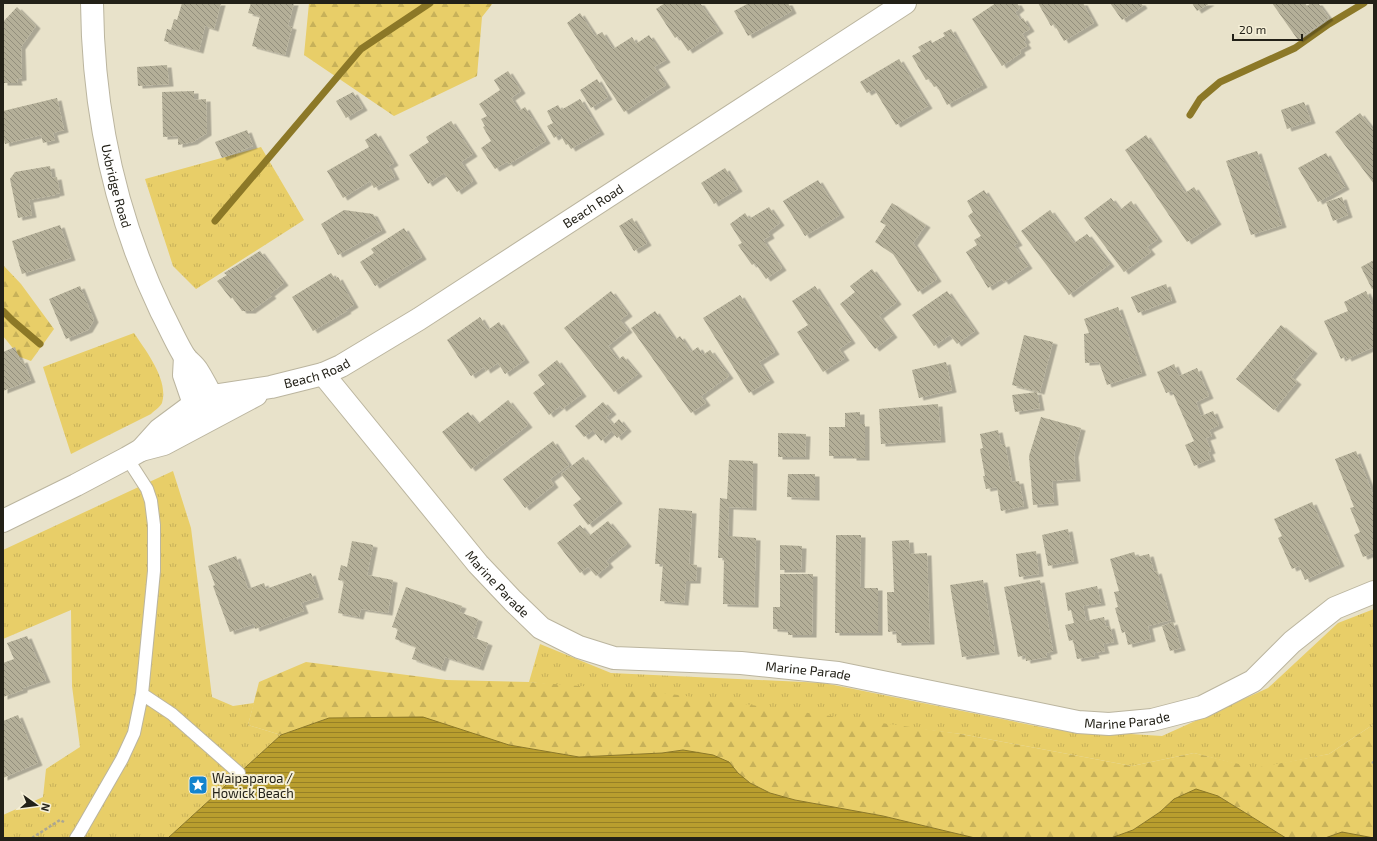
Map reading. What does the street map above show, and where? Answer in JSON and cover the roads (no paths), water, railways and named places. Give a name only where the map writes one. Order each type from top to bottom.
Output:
[{"type":"street","name":"Uxbridge Road","points":[[92,3],[96,78],[108,157],[118,199],[137,254],[158,304],[185,357],[184,375],[207,410]]},
{"type":"street","name":"Beach Road","points":[[3,521],[134,454],[158,430],[207,410],[271,387],[323,374],[341,366],[419,319],[905,3]]},
{"type":"street","name":"Marine Parade","points":[[323,374],[478,564],[512,602],[541,628],[579,647],[614,658],[742,663],[838,673],[1078,722],[1116,723],[1152,720],[1202,707],[1252,681],[1292,642],[1335,608],[1374,592]]},
{"type":"lane","points":[[78,835],[122,759],[134,734],[142,694],[154,571],[154,526],[151,500],[134,454]]},
{"type":"lane","points":[[142,694],[172,714],[239,773]]},
{"type":"waterway","points":[[215,221],[361,49],[430,3]]},
{"type":"waterway","points":[[1190,115],[1200,99],[1220,82],[1295,48],[1329,24],[1364,3]]},
{"type":"waterway","points":[[3,311],[40,344]]},
{"type":"place","name":"Waipaparoa / Howick Beach","points":[[198,785]]}]
